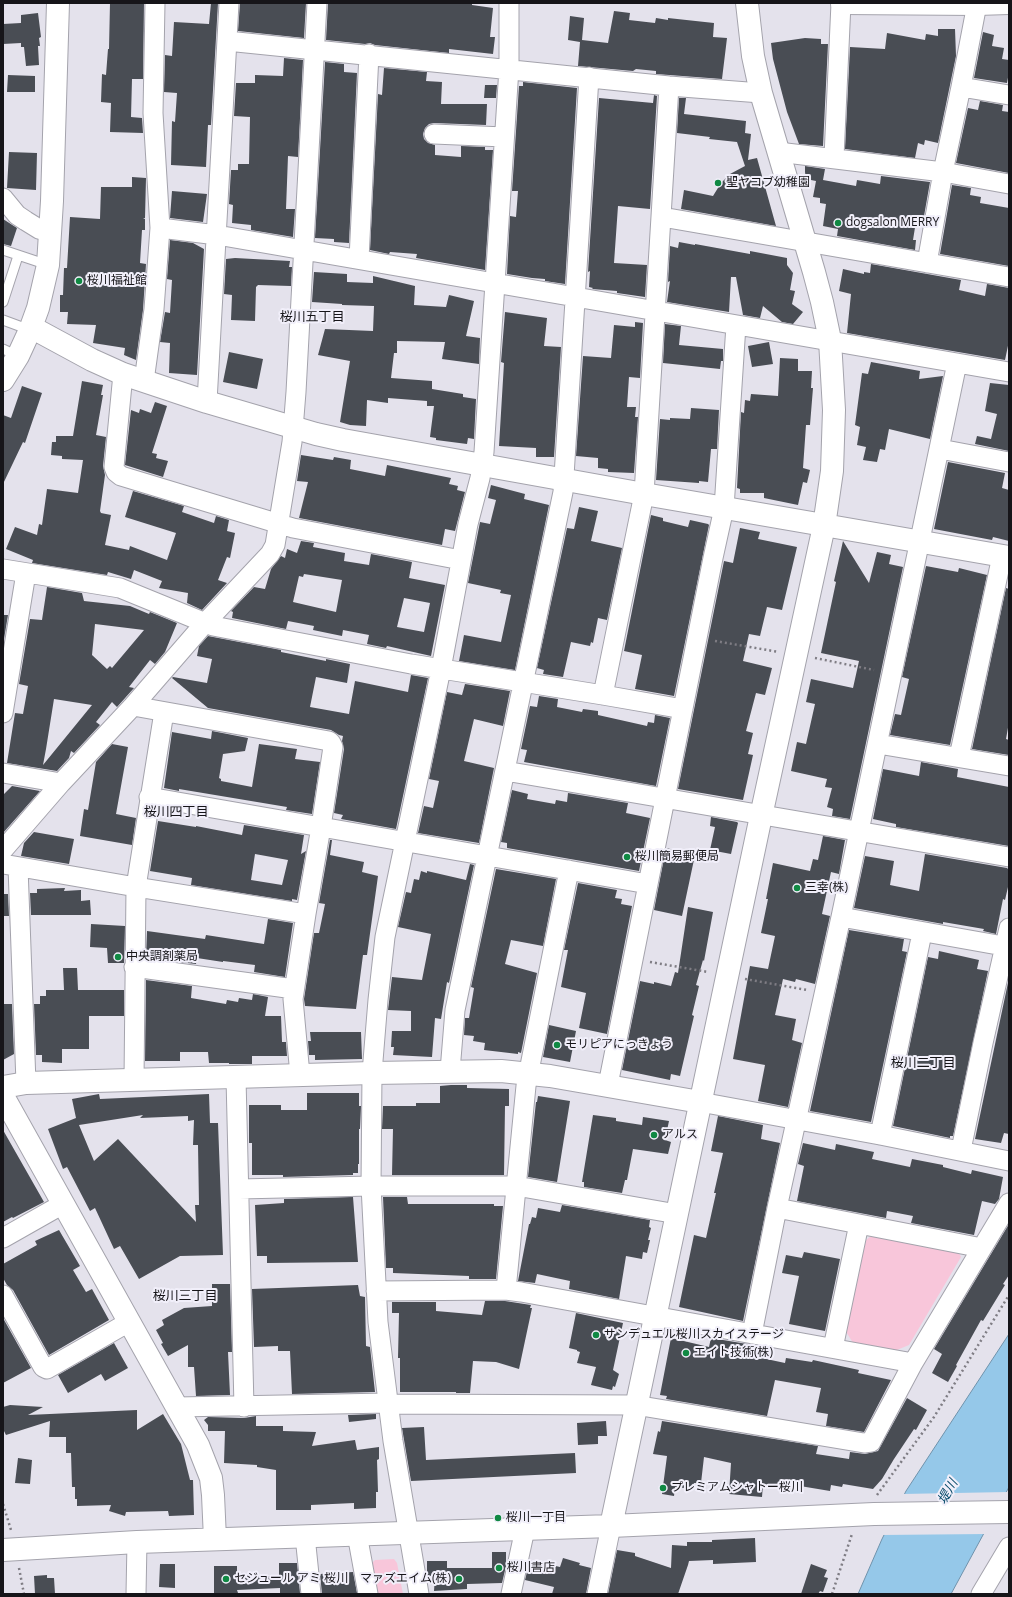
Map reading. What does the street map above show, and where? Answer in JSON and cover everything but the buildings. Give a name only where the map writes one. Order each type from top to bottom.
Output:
[{"type":"street","points":[[3,380],[10,352],[31,328],[38,308],[48,266],[58,3]]},
{"type":"street","points":[[144,381],[154,309],[160,228],[154,143],[155,3]]},
{"type":"street","points":[[207,402],[229,3]]},
{"type":"street","points":[[3,850],[61,783],[133,706],[205,623],[274,549],[293,428],[304,251],[316,3]]},
{"type":"street","points":[[419,1594],[407,1532],[388,1403],[376,1291],[371,1186],[372,1073],[384,943],[406,842],[468,524],[482,465],[509,68],[509,3]]},
{"type":"street","points":[[597,1594],[700,1102],[824,526],[832,472],[834,438],[833,384],[830,340],[822,302],[761,93],[753,56],[747,3]]},
{"type":"street","points":[[834,157],[842,3],[1009,3]]},
{"type":"street","points":[[926,263],[977,4]]},
{"type":"street","points":[[227,41],[509,68],[669,86],[761,93]]},
{"type":"street","points":[[359,259],[369,54]]},
{"type":"street","points":[[450,1071],[455,1010],[563,492],[589,77]]},
{"type":"street","points":[[603,695],[644,494],[669,86]]},
{"type":"street","points":[[961,87],[1009,95]]},
{"type":"street","points":[[434,134],[504,137]]},
{"type":"street","points":[[778,152],[834,157],[943,172],[1009,184]]},
{"type":"street","points":[[3,198],[17,215],[26,222],[39,229],[50,232]]},
{"type":"street","points":[[662,217],[1009,277]]},
{"type":"street","points":[[160,228],[217,235],[304,251],[359,259],[655,312],[830,340],[1009,372]]},
{"type":"street","points":[[608,1085],[724,508],[736,325]]},
{"type":"street","points":[[31,328],[92,360],[123,374],[207,402],[293,428],[343,440],[1006,557],[959,757]]},
{"type":"street","points":[[752,1334],[777,1208],[878,744],[957,363]]},
{"type":"street","points":[[123,374],[114,460],[114,468],[121,476],[279,524],[313,532],[461,560]]},
{"type":"street","points":[[940,449],[1009,462]]},
{"type":"street","points":[[3,569],[120,588],[205,623],[221,627],[440,669],[603,695],[683,710]]},
{"type":"street","points":[[3,713],[26,573]]},
{"type":"street","points":[[133,706],[328,741],[333,747],[294,989],[293,1008],[300,1075]]},
{"type":"street","points":[[134,1080],[136,888],[149,797],[164,712]]},
{"type":"street","points":[[878,744],[1009,766]]},
{"type":"street","points":[[505,771],[761,816],[1009,857]]},
{"type":"street","points":[[3,773],[61,783]]},
{"type":"street","points":[[149,797],[648,884]]},
{"type":"street","points":[[26,1083],[10,865],[136,888],[306,914]]},
{"type":"street","points":[[506,1290],[528,1073],[569,870]]},
{"type":"street","points":[[841,917],[922,933],[1007,947]]},
{"type":"street","points":[[961,1150],[983,1043],[1007,947],[1009,928]]},
{"type":"street","points":[[880,1135],[922,933]]},
{"type":"street","points":[[134,967],[294,989]]},
{"type":"street","points":[[3,1087],[26,1083],[372,1073],[450,1071],[528,1073],[608,1085],[961,1150],[1009,1161]]},
{"type":"street","points":[[236,1078],[244,1406]]},
{"type":"street","points":[[3,1096],[198,1445],[210,1478],[213,1495],[215,1539]]},
{"type":"street","points":[[239,1189],[371,1186],[516,1186],[677,1214]]},
{"type":"street","points":[[177,1408],[388,1403],[636,1405],[864,1443],[871,1442],[913,1363],[1009,1203]]},
{"type":"street","points":[[3,1238],[63,1204]]},
{"type":"street","points":[[777,1208],[982,1248]]},
{"type":"street","points":[[833,1348],[859,1224]]},
{"type":"street","points":[[376,1291],[506,1290],[590,1303],[655,1317],[913,1363]]},
{"type":"street","points":[[3,1296],[43,1367],[47,1369],[130,1322]]},
{"type":"street","points":[[9,1549],[215,1539],[611,1526],[870,1509],[1009,1512]]},
{"type":"street","points":[[511,1594],[525,1529]]},
{"type":"street","points":[[357,1534],[368,1594]]},
{"type":"street","points":[[305,1536],[311,1594]]},
{"type":"street","points":[[136,1594],[137,1542]]},
{"type":"street","points":[[981,1594],[1009,1547]]},
{"type":"lane","points":[[3,250],[48,266]]},
{"type":"lane","points":[[3,302],[18,256]]},
{"type":"lane","points":[[3,320],[31,328]]},
{"type":"path","points":[[698,638],[781,652]]},
{"type":"path","points":[[811,657],[892,674]]},
{"type":"path","points":[[633,959],[713,973]]},
{"type":"path","points":[[741,978],[824,993]]},
{"type":"path","points":[[832,1594],[870,1509],[934,1417],[1009,1295]]},
{"type":"path","points":[[3,1504],[9,1549],[24,1594]]},
{"type":"shaded area","points":[[875,1233],[958,1251],[961,1257],[909,1345],[892,1352],[853,1343],[845,1330],[866,1240]]},
{"type":"shaded area","points":[[394,1559],[397,1563],[403,1594],[378,1594],[372,1563],[375,1560]]},
{"type":"water","name":"堤川","points":[[1009,1334],[1009,1487],[951,1594],[858,1594],[882,1539],[906,1491]]},
{"type":"pier","points":[[1008,1492],[986,1534],[881,1535],[902,1494]]},
{"type":"place","name":"聖ヤコブ幼稚園","points":[[718,183]]},
{"type":"place","name":"dogsalon MERRY","points":[[838,223]]},
{"type":"place","name":"桜川福祉館","points":[[79,281]]},
{"type":"place","name":"桜川簡易郵便局","points":[[627,857]]},
{"type":"place","name":"三幸(株)","points":[[797,888]]},
{"type":"place","name":"中央調剤薬局","points":[[118,957]]},
{"type":"place","name":"モリピアにっきょう","points":[[557,1045]]},
{"type":"place","name":"アルス","points":[[654,1135]]},
{"type":"place","name":"サンデュエル桜川スカイステージ","points":[[596,1335]]},
{"type":"place","name":"エイト技術(株)","points":[[686,1353]]},
{"type":"place","name":"プレミアムシャトー桜川","points":[[663,1488]]},
{"type":"place","name":"桜川一丁目","points":[[498,1518]]},
{"type":"place","name":"桜川書店","points":[[499,1568]]},
{"type":"place","name":"セジュール アミ 桜川","points":[[226,1579]]},
{"type":"place","name":"マァズエイム(株)","points":[[459,1579]]},
{"type":"district","name":"桜川五丁目","points":[[312,317]]},
{"type":"district","name":"桜川四丁目","points":[[176,812]]},
{"type":"district","name":"桜川二丁目","points":[[923,1063]]},
{"type":"district","name":"桜川三丁目","points":[[185,1296]]}]
